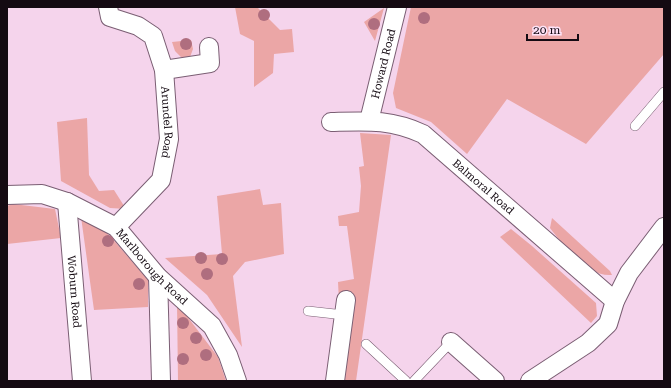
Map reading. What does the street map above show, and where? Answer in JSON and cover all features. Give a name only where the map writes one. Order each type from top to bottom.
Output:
[{"type":"street","name":"Arundel Road","points":[[108,7],[110,18],[138,26],[153,36],[164,70],[169,139],[161,180],[116,227]]},
{"type":"street","name":"Howard Road","points":[[369,121],[397,7]]},
{"type":"street","name":"Arundel Road","points":[[164,70],[210,63],[209,48]]},
{"type":"street","name":"Balmoral Road","points":[[331,122],[369,121],[404,125],[423,134],[615,301]]},
{"type":"street","name":"Marlborough Road","points":[[7,195],[42,194],[67,202],[116,227],[158,276],[212,326],[228,355],[237,381]]},
{"type":"street","name":"Woburn Road","points":[[67,202],[82,381]]},
{"type":"street","points":[[530,381],[588,343],[608,324],[615,301],[629,272],[664,227]]},
{"type":"street","points":[[158,276],[161,381]]},
{"type":"street","points":[[336,381],[345,308]]},
{"type":"street","points":[[451,342],[495,381]]},
{"type":"lane","points":[[635,126],[664,92]]},
{"type":"lane","points":[[308,311],[345,308]]},
{"type":"lane","points":[[414,381],[451,342]]},
{"type":"lane","points":[[366,344],[406,381]]},
{"type":"shaded area","points":[[235,7],[257,7],[280,30],[292,29],[294,52],[274,54],[273,73],[254,87],[254,41],[240,34]]},
{"type":"shaded area","points":[[411,7],[664,7],[664,54],[586,144],[507,99],[467,154],[431,122],[396,108],[393,93]]},
{"type":"shaded area","points":[[384,8],[375,41],[364,22]]},
{"type":"shaded area","points":[[191,40],[193,49],[190,57],[181,57],[175,51],[172,42]]},
{"type":"shaded area","points":[[87,118],[89,175],[99,191],[114,190],[126,209],[110,208],[61,181],[57,122]]},
{"type":"shaded area","points":[[360,133],[391,135],[356,381],[343,381],[338,282],[354,279],[347,226],[339,226],[338,216],[359,212],[361,186],[359,167],[364,166]]},
{"type":"shaded area","points":[[260,189],[263,205],[281,203],[284,254],[245,262],[233,276],[242,347],[207,295],[165,258],[222,254],[217,196]]},
{"type":"shaded area","points":[[13,204],[55,209],[61,238],[7,244],[7,206]]},
{"type":"shaded area","points":[[81,217],[98,225],[111,237],[148,280],[148,307],[94,310]]},
{"type":"shaded area","points":[[552,218],[610,271],[612,275],[594,271],[577,259],[550,228]]},
{"type":"shaded area","points":[[511,229],[596,303],[597,316],[591,323],[500,237]]},
{"type":"shaded area","points":[[177,303],[218,357],[226,381],[178,381]]}]
